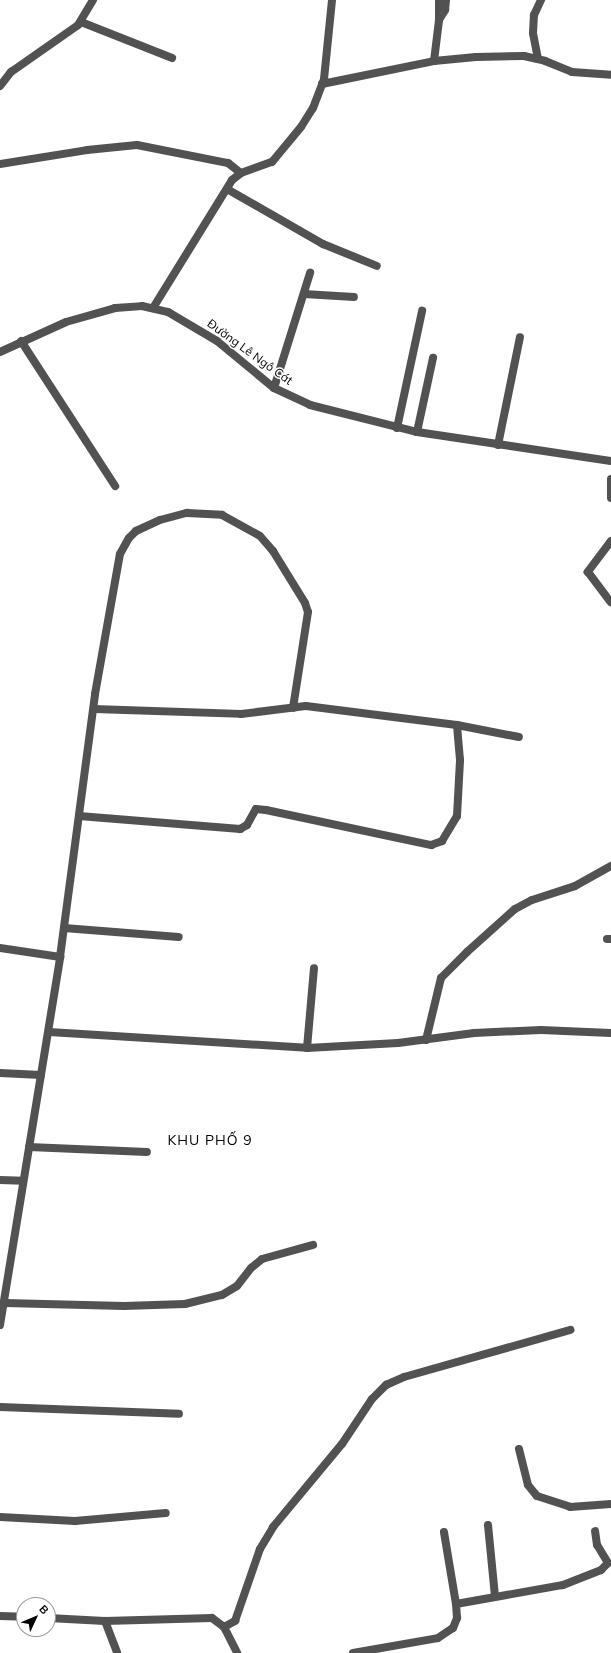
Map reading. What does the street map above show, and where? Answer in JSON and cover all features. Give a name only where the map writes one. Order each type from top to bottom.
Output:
[{"type":"street","points":[[0,86],[11,72],[81,22],[93,0]]},
{"type":"street","points":[[153,308],[227,188],[241,173],[272,162],[301,126],[322,84],[332,0]]},
{"type":"street","points":[[434,61],[439,20],[439,0]]},
{"type":"street","points":[[439,20],[445,10],[446,0]]},
{"type":"street","points":[[538,59],[533,33],[534,15],[541,0]]},
{"type":"street","points":[[81,22],[172,58]]},
{"type":"street","points":[[322,84],[434,61],[510,57],[538,59],[572,72],[611,75]]},
{"type":"street","points":[[0,164],[87,150],[137,145],[228,163],[241,173]]},
{"type":"street","points":[[227,188],[323,244],[377,266]]},
{"type":"street","points":[[274,388],[310,273]]},
{"type":"street","points":[[304,294],[354,297]]},
{"type":"street","name":"Đường Lê Ngô Cát","points":[[0,352],[21,341],[66,322],[115,308],[142,306],[168,312],[217,341],[274,388],[310,405],[417,432],[611,461]]},
{"type":"street","points":[[397,428],[422,311]]},
{"type":"street","points":[[498,444],[520,337]]},
{"type":"street","points":[[21,341],[115,486]]},
{"type":"street","points":[[417,432],[433,358]]},
{"type":"street","points":[[611,480],[611,498]]},
{"type":"street","points":[[0,1325],[49,1032],[94,709],[120,554],[129,538],[136,531],[160,520],[187,513],[222,515],[260,536],[273,551],[305,603],[308,612],[306,635],[294,708]]},
{"type":"street","points":[[611,541],[588,572],[611,602]]},
{"type":"street","points":[[94,709],[241,714],[306,706],[457,725],[519,737]]},
{"type":"street","points":[[79,816],[240,829],[247,825],[256,809],[431,845],[442,841],[457,816],[460,760],[457,725]]},
{"type":"street","points":[[426,1040],[441,978],[467,952],[515,909],[532,900],[575,886],[611,866]]},
{"type":"street","points":[[64,928],[179,937]]},
{"type":"street","points":[[0,948],[60,957]]},
{"type":"street","points":[[307,1048],[314,968]]},
{"type":"street","points":[[49,1032],[307,1048],[426,1040],[474,1033],[526,1031],[611,1033]]},
{"type":"street","points":[[0,1073],[41,1075]]},
{"type":"street","points":[[29,1148],[147,1152]]},
{"type":"street","points":[[0,1180],[23,1181]]},
{"type":"street","points":[[4,1303],[124,1306],[185,1304],[222,1295],[237,1286],[251,1268],[262,1259],[313,1245]]},
{"type":"street","points":[[224,1627],[235,1621],[260,1549],[273,1527],[333,1456],[372,1398],[386,1385],[404,1377],[570,1330]]},
{"type":"street","points":[[0,1407],[179,1414]]},
{"type":"street","points":[[519,1449],[528,1485],[537,1496],[570,1507],[591,1507],[611,1504]]},
{"type":"street","points":[[0,1517],[75,1521],[166,1513]]},
{"type":"street","points":[[488,1525],[495,1596]]},
{"type":"street","points":[[456,1604],[563,1584],[601,1570],[608,1562],[596,1545],[595,1530]]},
{"type":"street","points":[[353,1653],[438,1638],[453,1628],[458,1618],[444,1532]]},
{"type":"street","points":[[0,1616],[16,1617]]},
{"type":"street","points":[[56,1618],[105,1621],[212,1618],[224,1627],[237,1653]]},
{"type":"street","points":[[105,1621],[117,1653]]},
{"type":"district","name":"KHU PHỐ 9","points":[[210,1140]]}]
